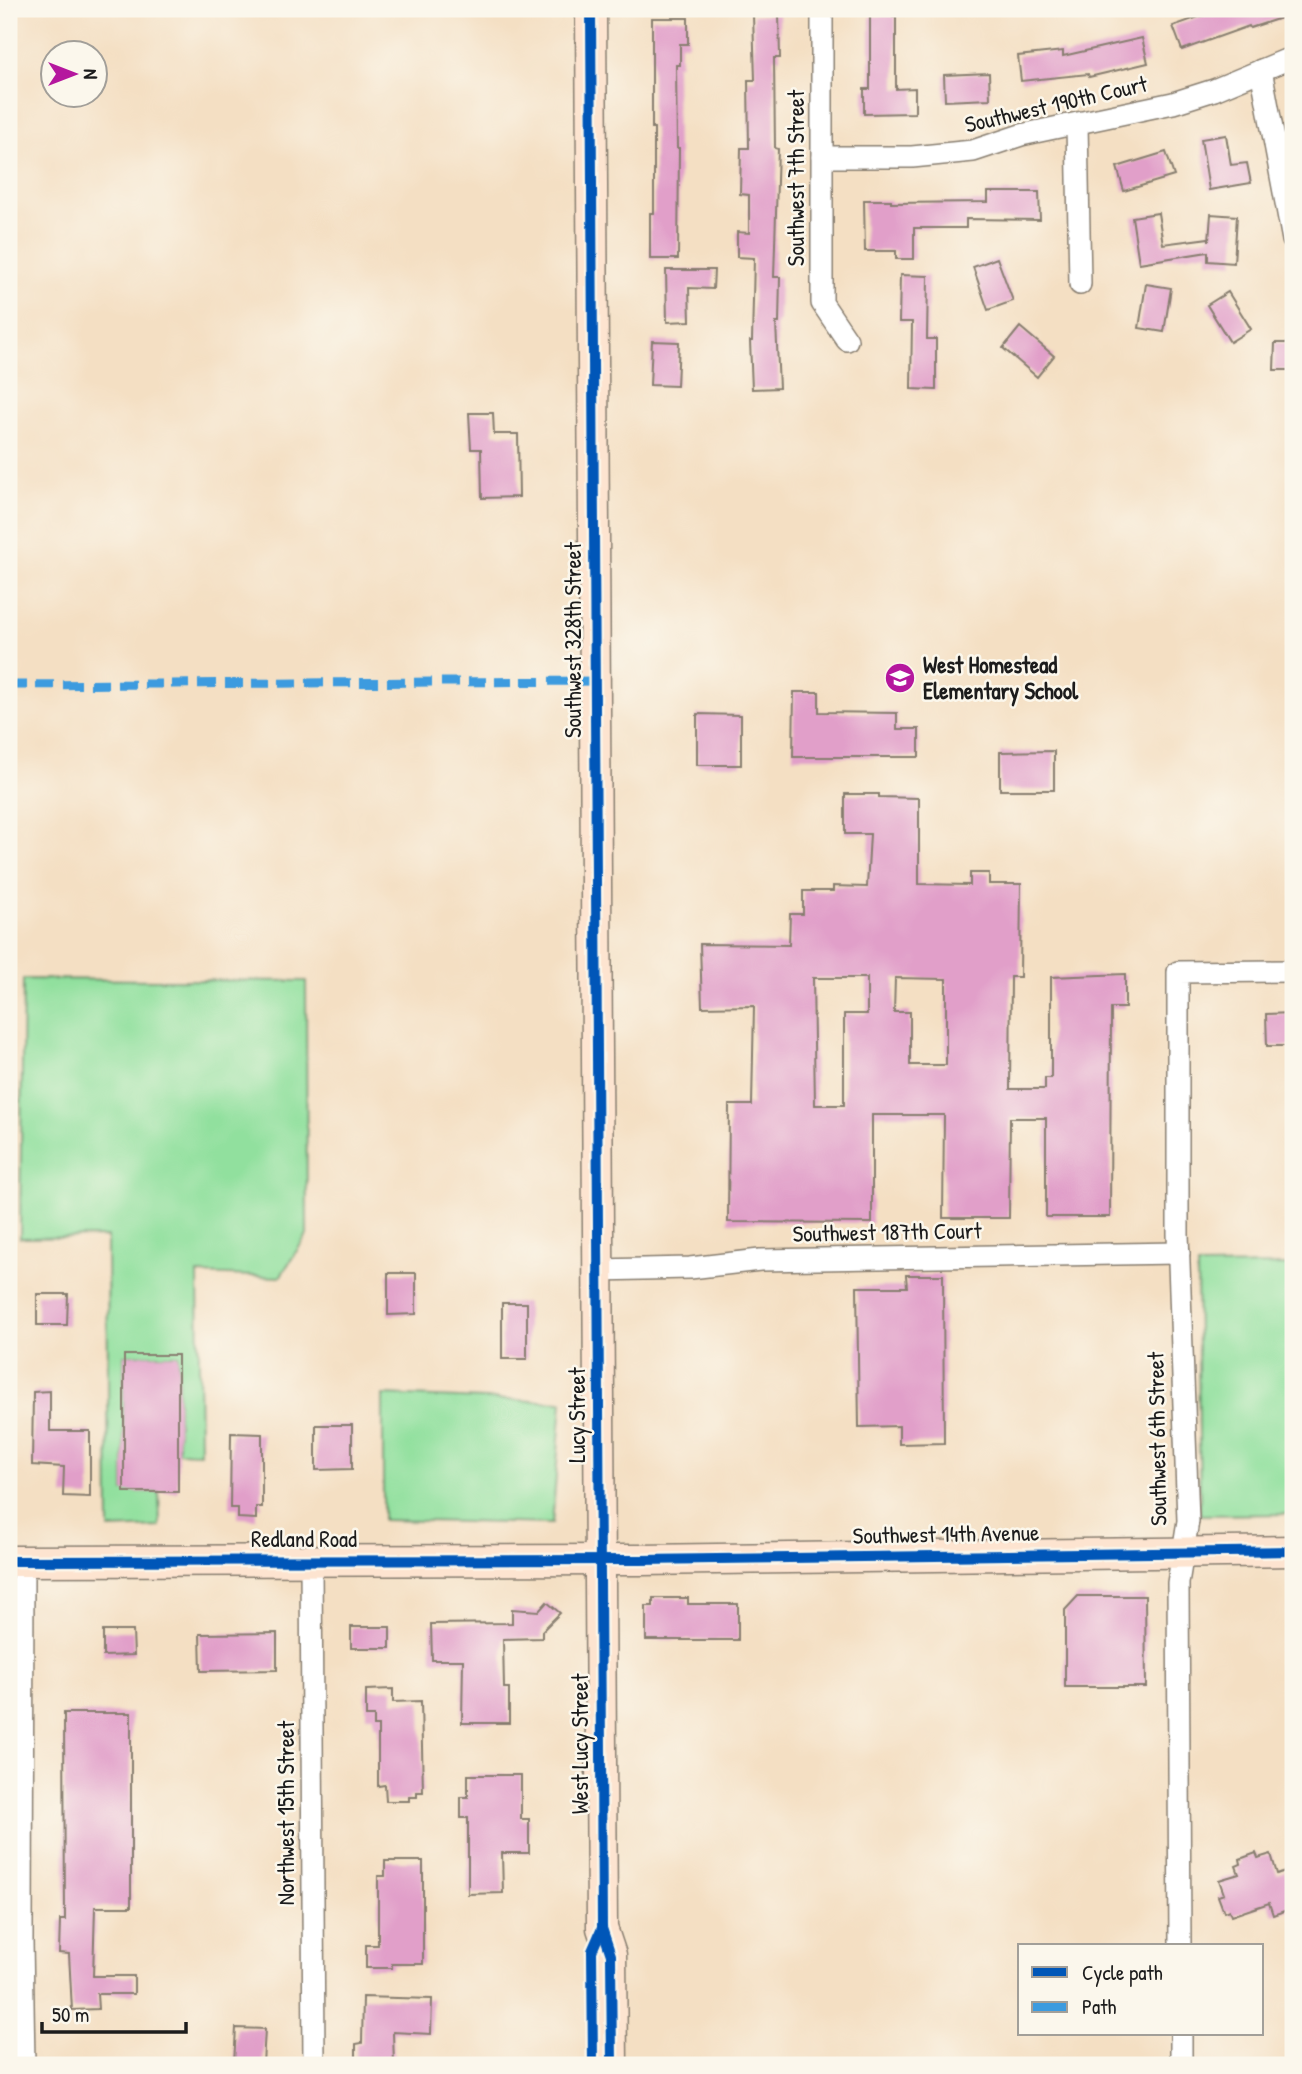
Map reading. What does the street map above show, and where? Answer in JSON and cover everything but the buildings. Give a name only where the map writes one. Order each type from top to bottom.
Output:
[{"type":"street","name":"Southwest 328th Street","points":[[591,9],[597,1270]]},
{"type":"street","name":"Southwest 7th Street","points":[[822,9],[822,303],[847,340]]},
{"type":"street","name":"Southwest 190th Court","points":[[822,157],[912,158],[956,154],[1021,135],[1173,103],[1293,57]]},
{"type":"street","points":[[1261,70],[1293,240]]},
{"type":"street","points":[[1077,124],[1080,284]]},
{"type":"street","name":"Southwest 6th Street","points":[[1180,1944],[1178,1583],[1188,1521],[1188,1499],[1179,1253],[1178,972],[1293,971]]},
{"type":"street","name":"Southwest 187th Court","points":[[597,1270],[690,1268],[760,1260],[1179,1253]]},
{"type":"street","name":"Lucy Street","points":[[597,1270],[599,1560]]},
{"type":"street","name":"Southwest 14th Avenue","points":[[599,1560],[1293,1551]]},
{"type":"street","name":"Northwest 15th Street","points":[[311,1560],[314,2065]]},
{"type":"street","name":"Redland Road","points":[[16,1561],[599,1560]]},
{"type":"street","name":"West Lucy Street","points":[[599,1560],[602,1928],[611,1955],[612,2065]]},
{"type":"street","points":[[16,1561],[15,1940],[24,2065]]},
{"type":"street","name":"West Lucy Street","points":[[593,2065],[592,1951],[602,1928]]},
{"type":"street","points":[[1181,2036],[1181,2065]]},
{"type":"green space","points":[[23,979],[306,981],[307,1235],[280,1277],[198,1274],[200,1453],[178,1452],[178,1355],[124,1355],[124,1491],[159,1492],[160,1527],[109,1529],[107,1237],[20,1238]]},
{"type":"green space","points":[[1293,1265],[1293,1514],[1200,1515],[1197,1266]]},
{"type":"green space","points":[[383,1395],[562,1402],[552,1524],[383,1520]]},
{"type":"marked path","points":[[9,685],[595,681]]},
{"type":"cycle path","points":[[591,9],[602,1928],[611,1955],[612,2065]]},
{"type":"cycle path","points":[[9,1561],[641,1560],[1293,1551]]},
{"type":"cycle path","points":[[593,2065],[592,1951],[602,1928]]},
{"type":"place","name":"West Homestead Elementary School","points":[[900,678]]}]
